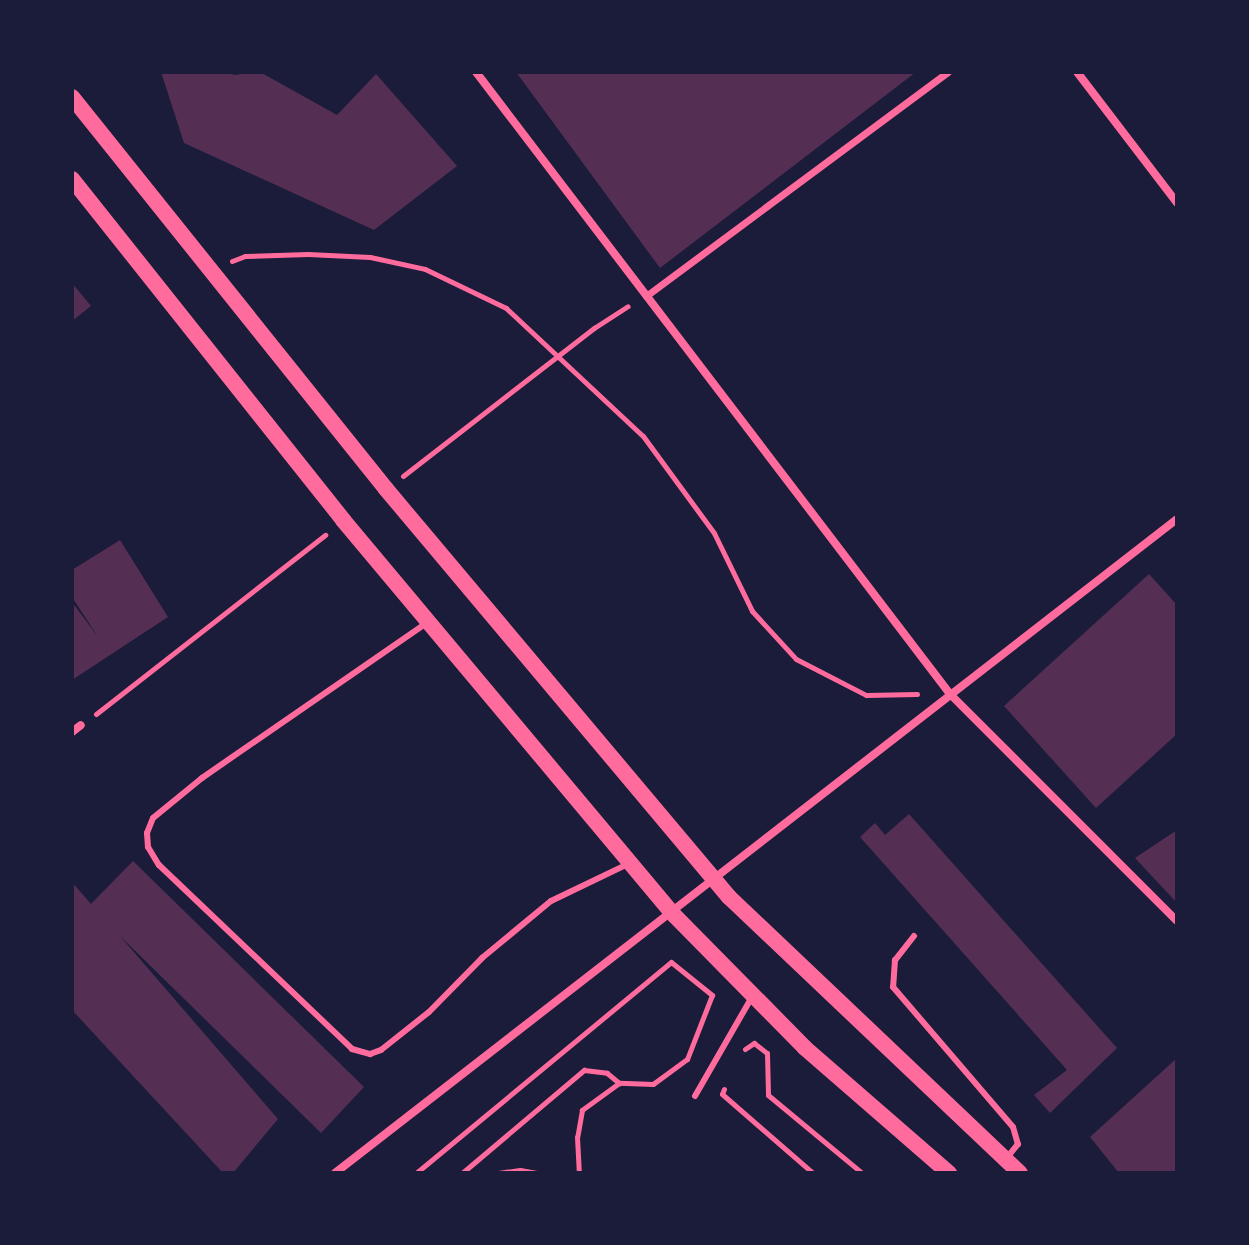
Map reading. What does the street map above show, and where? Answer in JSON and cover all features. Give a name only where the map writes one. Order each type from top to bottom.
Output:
[{"type":"main road","points":[[72,97],[386,489],[714,879],[1020,1173]]},
{"type":"main road","points":[[72,179],[343,520],[673,914],[805,1048],[949,1173]]},
{"type":"street","points":[[476,72],[950,694],[1177,921]]},
{"type":"street","points":[[646,296],[948,72]]},
{"type":"street","points":[[1077,72],[1177,203]]},
{"type":"street","points":[[335,1173],[673,914],[1177,519]]},
{"type":"street","points":[[72,732],[81,725]]},
{"type":"lane","points":[[428,622],[202,778],[153,818],[147,833],[148,847],[159,865],[352,1049],[370,1054],[381,1050],[429,1012],[482,958],[551,901],[630,863]]},
{"type":"lane","points":[[914,936],[895,960],[893,987],[1013,1127],[1018,1144],[1006,1159]]},
{"type":"lane","points":[[695,1096],[753,995]]},
{"type":"path","points":[[210,269],[245,256],[308,254],[370,257],[425,269],[506,308],[643,436],[714,533],[752,611],[796,659],[866,695],[950,694]]},
{"type":"path","points":[[386,489],[594,328],[646,296]]},
{"type":"path","points":[[81,725],[343,520]]},
{"type":"path","points":[[416,1173],[671,962],[712,995],[704,1021],[687,1059],[653,1084],[619,1083],[582,1110],[577,1137],[579,1173]]},
{"type":"path","points":[[738,1054],[754,1043],[767,1053],[768,1095],[862,1173]]},
{"type":"path","points":[[462,1173],[584,1070],[607,1073],[619,1083]]},
{"type":"path","points":[[728,1080],[722,1094],[813,1173]]},
{"type":"path","points":[[498,1173],[520,1170],[537,1173]]},
{"type":"building","points":[[161,72],[232,72],[233,75],[260,72],[337,115],[376,74],[457,166],[374,230],[184,143]]},
{"type":"building","points":[[516,72],[916,72],[660,268]]},
{"type":"building","points":[[72,283],[91,306],[72,321]]},
{"type":"building","points":[[120,540],[168,617],[72,680],[72,602],[98,637],[72,597],[72,570]]},
{"type":"building","points":[[1149,574],[1177,605],[1177,734],[1096,808],[1004,706]]},
{"type":"building","points":[[909,814],[1117,1048],[1050,1113],[1034,1095],[1067,1070],[860,837],[875,823],[885,835]]},
{"type":"building","points":[[1177,830],[1177,903],[1135,858]]},
{"type":"building","points":[[133,861],[364,1087],[321,1133],[120,936],[278,1119],[233,1173],[223,1173],[72,1010],[72,882],[91,904]]},
{"type":"building","points":[[1177,1058],[1177,1173],[1119,1173],[1090,1137]]}]
